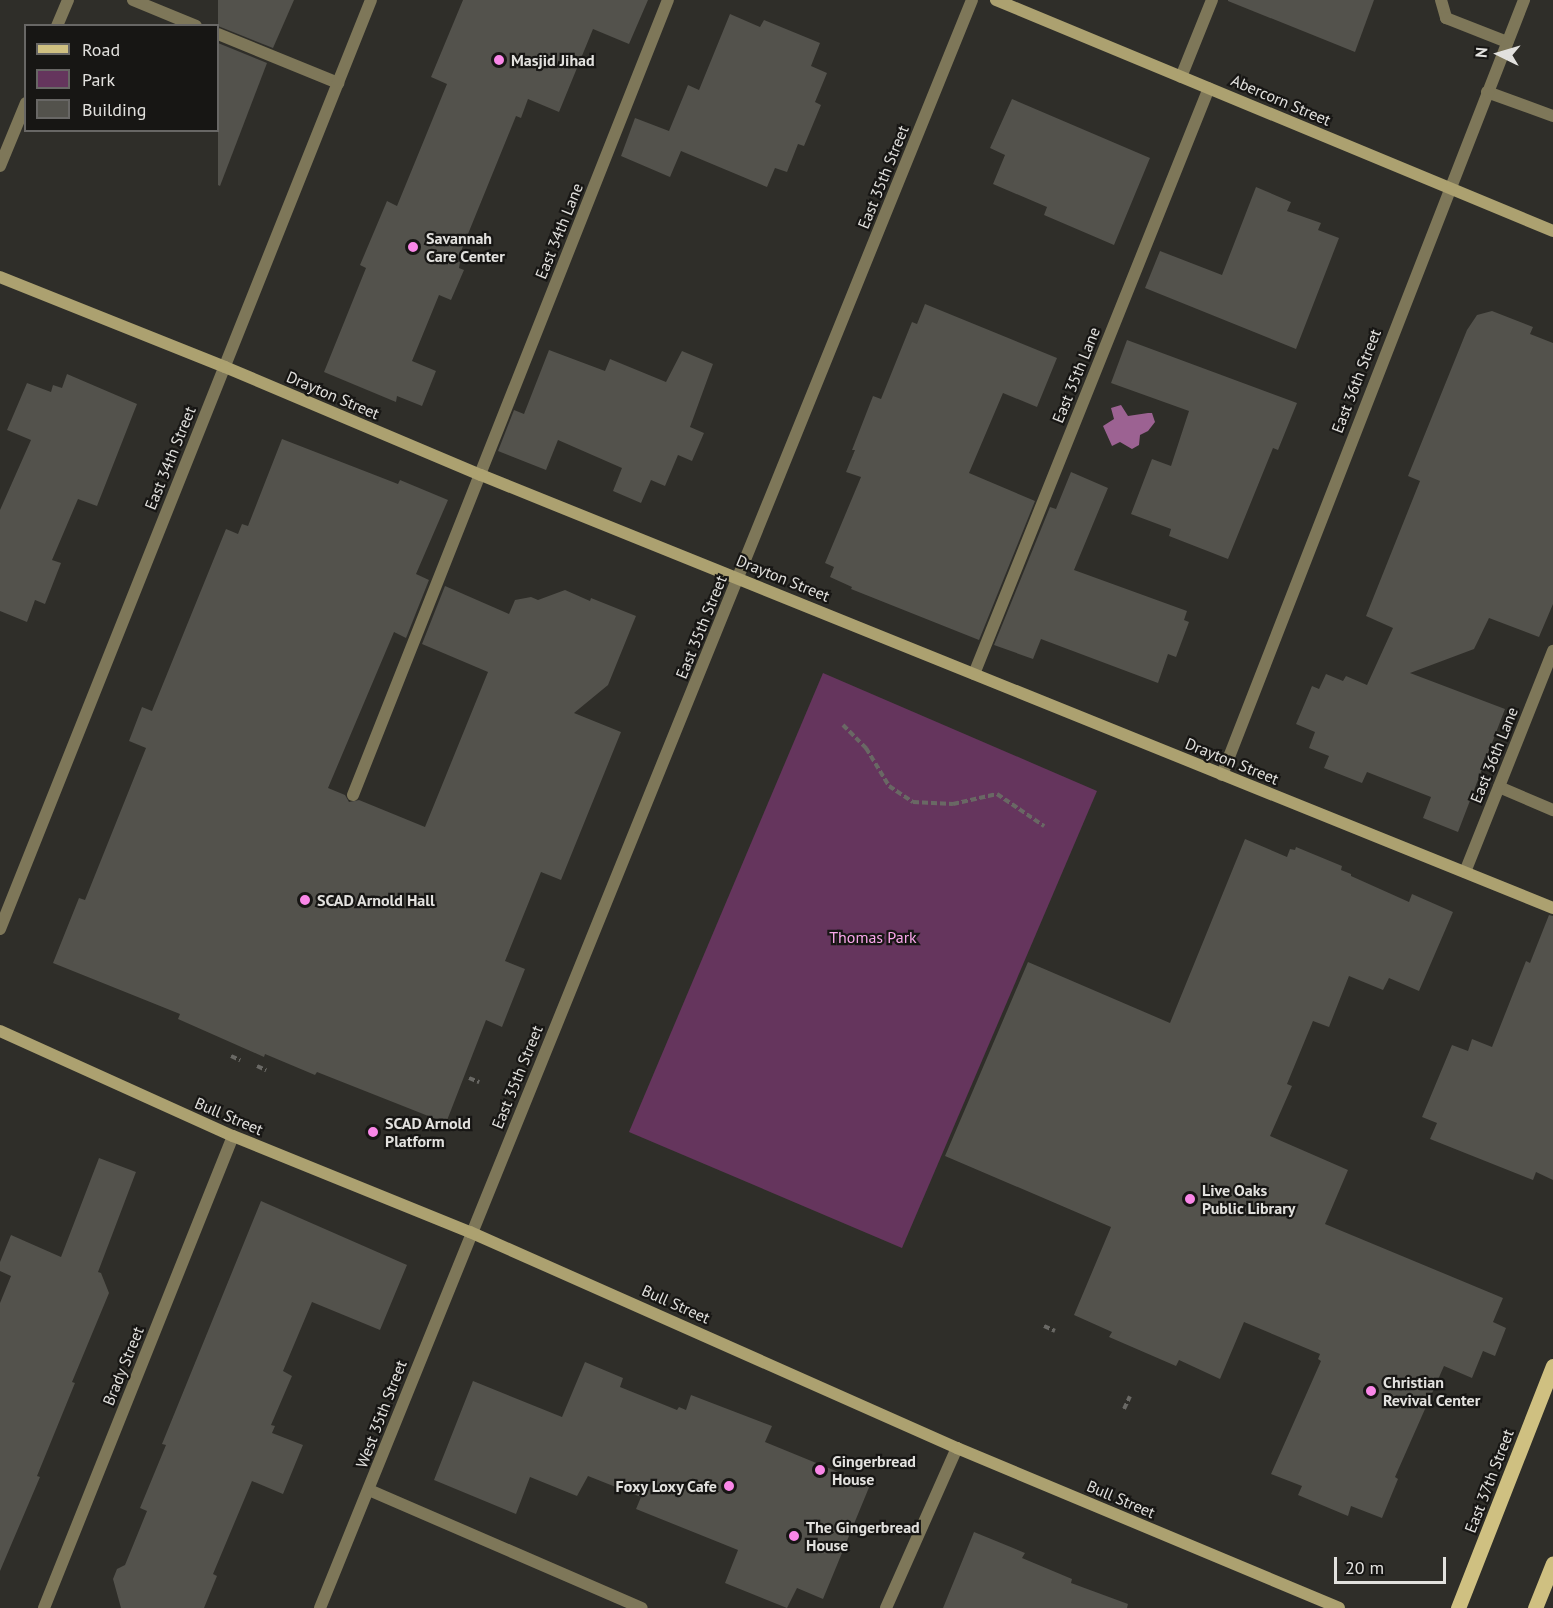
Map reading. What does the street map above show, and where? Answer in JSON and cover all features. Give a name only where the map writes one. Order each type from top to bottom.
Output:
[{"type":"main road","name":"Abercorn Street","points":[[996,0],[1553,231]]},
{"type":"main road","name":"Drayton Street","points":[[0,277],[225,367],[481,475],[739,577],[1553,908]]},
{"type":"main road","name":"Bull Street","points":[[0,1031],[233,1136],[470,1232],[957,1448],[1339,1608]]},
{"type":"main road","name":"East 37th Street","points":[[1458,1608],[1553,1366]]},
{"type":"main road","points":[[1535,1608],[1553,1563]]},
{"type":"street","points":[[58,24],[68,0]]},
{"type":"street","points":[[133,0],[191,24]]},
{"type":"street","name":"East 34th Street","points":[[0,929],[371,0]]},
{"type":"street","name":"East 34th Lane","points":[[352,795],[668,0]]},
{"type":"street","name":"East 35th Street","points":[[470,1232],[739,577],[972,0]]},
{"type":"street","points":[[1181,77],[1212,0]]},
{"type":"street","points":[[1441,0],[1446,18],[1507,42]]},
{"type":"street","name":"East 36th Street","points":[[1222,775],[1448,188],[1524,0]]},
{"type":"street","points":[[219,34],[338,82]]},
{"type":"street","name":"East 35th Lane","points":[[974,674],[1209,88]]},
{"type":"street","points":[[1487,92],[1553,116]]},
{"type":"street","points":[[0,165],[24,108]]},
{"type":"street","name":"East 36th Lane","points":[[1465,872],[1553,651]]},
{"type":"street","points":[[1499,787],[1553,810]]},
{"type":"street","name":"Brady Street","points":[[44,1608],[233,1136]]},
{"type":"street","name":"West 35th Street","points":[[320,1608],[470,1232]]},
{"type":"street","points":[[886,1608],[957,1448]]},
{"type":"street","points":[[369,1490],[642,1608]]},
{"type":"path","points":[[843,725],[866,748],[889,786],[913,802],[953,804],[997,794],[1044,826]]},
{"type":"path","points":[[231,1056],[240,1060]]},
{"type":"path","points":[[257,1066],[266,1070]]},
{"type":"path","points":[[469,1078],[479,1082]]},
{"type":"path","points":[[1044,1326],[1055,1331]]},
{"type":"path","points":[[1124,1409],[1130,1396]]},
{"type":"green space","name":"Thomas Park","points":[[823,673],[1097,791],[902,1248],[629,1132]]},
{"type":"shaded area","points":[[1121,405],[1128,416],[1152,413],[1155,422],[1148,431],[1140,435],[1139,445],[1132,449],[1120,442],[1112,446],[1103,426],[1114,419],[1111,408]]},
{"type":"building","points":[[218,0],[294,0],[273,48],[218,24]]},
{"type":"building","points":[[463,0],[648,0],[629,44],[593,29],[559,112],[528,99],[521,118],[516,116],[457,261],[460,262],[459,268],[464,270],[451,300],[439,295],[412,361],[436,371],[422,406],[397,396],[396,402],[324,372],[366,268],[360,265],[387,201],[397,206],[447,84],[431,77]]},
{"type":"building","points":[[1228,0],[1374,0],[1355,52],[1228,1]]},
{"type":"building","points":[[730,14],[760,27],[764,20],[820,43],[811,66],[827,73],[815,102],[821,105],[804,146],[798,144],[787,172],[775,168],[767,187],[681,151],[670,177],[621,156],[635,118],[669,131],[688,85],[699,90]]},
{"type":"building","points":[[219,43],[267,63],[220,186],[218,185]]},
{"type":"building","points":[[1012,99],[1150,158],[1114,245],[1044,215],[1047,207],[993,184],[1005,155],[990,148]]},
{"type":"building","points":[[1256,187],[1291,202],[1287,211],[1321,223],[1318,230],[1339,238],[1296,349],[1145,288],[1160,251],[1222,275]]},
{"type":"building","points":[[925,304],[1057,358],[1037,407],[1003,393],[969,473],[1035,501],[979,640],[851,589],[852,587],[830,577],[834,567],[825,563],[861,477],[846,472],[855,450],[852,450],[873,396],[881,399],[912,322],[917,324]]},
{"type":"building","points":[[1492,311],[1533,327],[1530,334],[1553,343],[1553,604],[1539,637],[1489,618],[1474,649],[1410,673],[1505,709],[1458,832],[1423,818],[1431,797],[1367,772],[1362,783],[1324,768],[1329,756],[1309,748],[1315,732],[1296,724],[1312,686],[1319,689],[1326,674],[1343,681],[1346,676],[1367,685],[1393,628],[1366,616],[1420,481],[1408,476],[1467,330],[1477,315]]},
{"type":"building","points":[[1127,340],[1297,403],[1278,450],[1273,448],[1228,559],[1169,536],[1171,529],[1131,514],[1152,459],[1171,466],[1189,411],[1111,383]]},
{"type":"building","points":[[549,350],[605,371],[610,359],[666,382],[682,351],[713,364],[690,427],[704,433],[692,461],[678,455],[665,486],[651,480],[641,503],[613,491],[622,468],[558,440],[546,470],[498,451],[514,410],[524,414]]},
{"type":"building","points":[[67,374],[137,404],[97,506],[78,499],[52,560],[61,563],[45,604],[35,600],[27,622],[0,611],[0,510],[31,440],[7,430],[27,383],[51,392],[53,385],[62,388]]},
{"type":"building","name":"SCAD Arnold Hall","points":[[282,439],[398,484],[400,480],[448,500],[416,574],[429,580],[406,638],[394,632],[328,788],[345,795],[349,802],[359,800],[425,827],[488,672],[422,644],[445,586],[509,614],[515,600],[531,597],[538,600],[565,590],[636,616],[608,685],[574,713],[621,732],[561,880],[541,872],[505,961],[525,969],[502,1027],[486,1020],[446,1123],[317,1072],[315,1075],[265,1054],[264,1057],[178,1019],[180,1014],[53,963],[79,898],[85,900],[146,748],[129,741],[142,707],[152,711],[226,529],[238,534],[242,524],[248,526]]},
{"type":"building","points":[[1071,472],[1108,488],[1074,570],[1187,611],[1184,620],[1189,622],[1176,657],[1168,654],[1158,683],[1041,639],[1033,659],[994,645],[1050,507],[1056,509]]},
{"type":"building","points":[[1245,839],[1287,857],[1290,849],[1295,850],[1296,847],[1342,866],[1341,870],[1351,876],[1409,902],[1412,894],[1453,912],[1419,991],[1389,978],[1383,990],[1349,976],[1329,1027],[1313,1021],[1287,1084],[1292,1086],[1270,1136],[1348,1170],[1325,1224],[1503,1298],[1493,1322],[1506,1328],[1495,1356],[1483,1351],[1472,1378],[1444,1366],[1395,1477],[1398,1479],[1382,1518],[1351,1506],[1348,1516],[1298,1495],[1302,1486],[1271,1474],[1321,1361],[1318,1359],[1320,1354],[1244,1322],[1220,1379],[1179,1360],[1176,1366],[1109,1337],[1112,1332],[1074,1315],[1111,1227],[945,1156],[1028,962],[1170,1023]]},
{"type":"building","points":[[1549,915],[1553,916],[1553,1180],[1536,1172],[1533,1180],[1430,1139],[1437,1123],[1422,1117],[1452,1045],[1468,1051],[1472,1039],[1492,1047],[1526,961],[1530,963]]},
{"type":"building","points":[[99,1158],[136,1172],[98,1272],[101,1273],[109,1293],[72,1382],[75,1383],[37,1476],[40,1477],[0,1571],[0,1303],[11,1276],[0,1271],[0,1262],[11,1235],[61,1257]]},
{"type":"building","points":[[261,1201],[407,1265],[380,1330],[312,1302],[283,1371],[292,1376],[271,1425],[275,1426],[272,1433],[303,1445],[283,1494],[252,1481],[213,1574],[217,1576],[204,1608],[121,1608],[113,1579],[117,1569],[125,1565],[147,1511],[140,1508],[166,1445],[162,1444]]},
{"type":"building","points":[[585,1362],[623,1378],[620,1387],[677,1410],[679,1407],[686,1410],[691,1395],[772,1426],[765,1442],[870,1485],[823,1599],[797,1588],[787,1608],[725,1583],[738,1550],[636,1509],[641,1497],[588,1476],[577,1496],[530,1477],[516,1514],[434,1480],[473,1381],[562,1417]]},
{"type":"building","points":[[974,1532],[1025,1553],[1022,1558],[1072,1579],[1071,1583],[1128,1604],[1127,1608],[943,1608]]},
{"type":"place","name":"Masjid Jihad","points":[[499,60]]},
{"type":"place","name":"Savannah Care Center","points":[[413,247]]},
{"type":"place","name":"SCAD Arnold Hall","points":[[305,900]]},
{"type":"place","name":"SCAD Arnold Platform","points":[[373,1132]]},
{"type":"place","name":"Live Oaks Public Library","points":[[1190,1199]]},
{"type":"place","name":"Christian Revival Center","points":[[1371,1391]]},
{"type":"place","name":"Gingerbread House","points":[[820,1470]]},
{"type":"place","name":"Foxy Loxy Cafe","points":[[729,1486]]},
{"type":"place","name":"The Gingerbread House","points":[[794,1536]]}]
